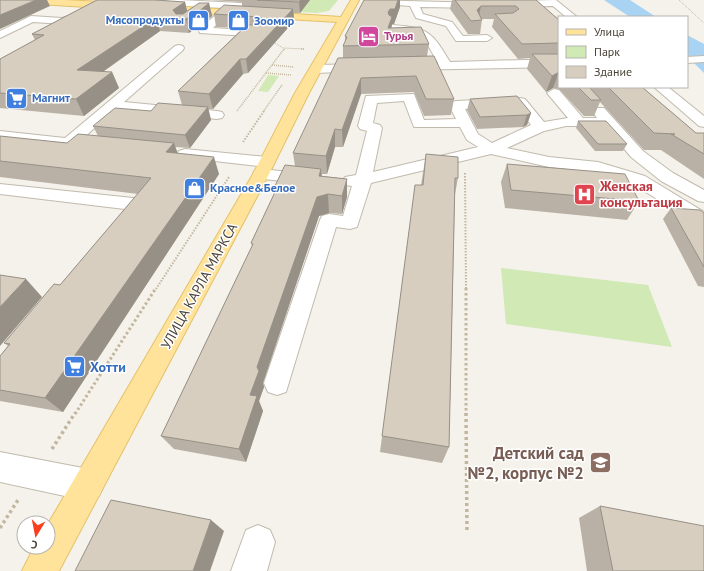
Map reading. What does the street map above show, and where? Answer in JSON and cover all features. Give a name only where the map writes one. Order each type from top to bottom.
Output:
[{"type":"main road","points":[[21,0],[98,3],[344,20]]},
{"type":"main road","name":"УЛИЦА КАРЛА МАРКСА","points":[[40,571],[264,168],[309,62],[344,20],[355,0]]},
{"type":"street","points":[[11,4],[21,0]]},
{"type":"street","points":[[132,0],[244,3]]},
{"type":"street","points":[[372,0],[414,4],[489,5]]},
{"type":"street","points":[[504,4],[553,2],[571,16]]},
{"type":"street","points":[[0,35],[31,19],[62,21],[98,3]]},
{"type":"street","points":[[244,3],[204,31],[262,34]]},
{"type":"street","points":[[414,4],[419,16],[449,24],[460,39],[488,36]]},
{"type":"street","points":[[187,21],[200,11]]},
{"type":"street","points":[[393,28],[411,29],[425,33],[433,40],[446,66]]},
{"type":"street","points":[[68,143],[179,48]]},
{"type":"street","points":[[688,60],[704,59]]},
{"type":"street","points":[[393,67],[446,66],[504,61],[558,63]]},
{"type":"street","points":[[309,62],[378,68]]},
{"type":"street","points":[[663,90],[704,123]]},
{"type":"street","points":[[554,93],[578,121]]},
{"type":"street","points":[[276,383],[329,220],[350,223],[363,180],[375,128],[365,126],[371,98],[409,97],[419,124],[465,123]]},
{"type":"street","points":[[588,99],[638,154],[667,177],[704,197]]},
{"type":"street","points":[[540,127],[520,102],[456,105],[472,136],[491,149],[549,162],[598,167],[639,180],[704,220]]},
{"type":"street","points":[[113,105],[217,115]]},
{"type":"street","points":[[167,152],[232,159],[264,168],[329,181],[363,180],[491,149],[540,127],[578,121],[609,122]]},
{"type":"street","points":[[0,136],[114,147]]},
{"type":"street","points":[[0,189],[133,204],[118,222]]},
{"type":"street","points":[[0,467],[88,485]]},
{"type":"path","points":[[679,0],[704,23]]},
{"type":"path","points":[[262,34],[285,48],[305,49],[309,62]]},
{"type":"path","points":[[237,111],[285,48]]},
{"type":"path","points":[[0,528],[229,176],[232,170],[232,159],[294,67],[272,65]]},
{"type":"path","points":[[266,73],[289,75]]},
{"type":"path","points":[[465,156],[467,533]]},
{"type":"green space","points":[[254,0],[338,0],[329,11],[317,13],[245,9]]},
{"type":"green space","points":[[268,75],[279,76],[268,92],[258,91]]},
{"type":"green space","points":[[501,268],[648,285],[672,347],[506,324]]},
{"type":"water","points":[[604,0],[630,0],[654,16],[628,16]]},
{"type":"water","points":[[688,36],[704,44],[704,73],[688,57]]},
{"type":"building","points":[[0,0],[36,0],[0,15]]},
{"type":"building","points":[[97,0],[155,0],[185,2],[173,10],[176,14],[183,14],[199,3],[209,3],[197,13],[194,13],[186,19],[156,18],[77,70],[112,72],[76,99],[0,93],[0,59],[44,35],[32,34]]},
{"type":"building","points":[[257,0],[301,0],[299,2]]},
{"type":"building","points":[[364,0],[398,0],[395,9],[390,9],[388,12],[392,17],[388,28],[421,27],[429,44],[343,46],[347,37],[345,36]]},
{"type":"building","points":[[455,0],[536,0],[558,19],[558,43],[522,44],[495,14],[513,13],[519,9],[516,6],[481,6],[477,10],[482,20],[471,21]]},
{"type":"building","points":[[224,5],[293,9],[246,59],[240,59],[209,94],[178,91],[247,25],[260,25],[267,22],[260,17],[214,14]]},
{"type":"building","points":[[532,54],[558,54],[558,73],[552,76]]},
{"type":"building","points":[[434,56],[454,99],[426,99],[416,76],[361,78],[342,130],[335,129],[326,156],[293,153],[338,58]]},
{"type":"building","points":[[579,88],[590,88],[601,100],[591,100]]},
{"type":"building","points":[[609,88],[643,88],[696,133],[704,133],[704,154],[671,134],[675,134],[654,133]]},
{"type":"building","points":[[517,96],[531,113],[527,115],[480,117],[470,99]]},
{"type":"building","points":[[158,103],[208,107],[185,135],[93,126],[115,108],[151,111]]},
{"type":"building","points":[[578,121],[606,121],[627,144],[598,144]]},
{"type":"building","points":[[78,134],[174,143],[166,152],[214,157],[45,398],[0,390],[0,356],[10,344],[4,343],[54,284],[60,285],[151,178],[0,161],[0,136],[67,143]]},
{"type":"building","points":[[426,154],[458,157],[458,178],[455,178],[449,447],[382,436],[415,185],[423,185]]},
{"type":"building","points":[[507,164],[625,174],[639,201],[511,190]]},
{"type":"building","points":[[285,165],[321,169],[319,176],[347,179],[342,196],[328,194],[317,197],[257,367],[259,371],[250,395],[257,396],[239,449],[161,436],[253,244],[251,243],[276,190],[273,190]]},
{"type":"building","points":[[671,208],[700,210],[704,213],[704,267]]},
{"type":"building","points":[[0,275],[26,279],[0,307]]},
{"type":"building","points":[[111,500],[211,520],[193,571],[75,571]]},
{"type":"building","points":[[600,506],[704,526],[704,571],[613,571]]},
{"type":"place","name":"Мясопродукты","points":[[199,20]]},
{"type":"place","name":"Зоомир","points":[[238,21]]},
{"type":"place","name":"Турья","points":[[368,36]]},
{"type":"place","name":"Магнит","points":[[16,98]]},
{"type":"place","name":"Красное&Белое","points":[[195,188]]},
{"type":"place","name":"Женская консультация","points":[[584,194]]},
{"type":"place","name":"Хотти","points":[[74,367]]},
{"type":"place","name":"Детский сад №2, корпус №2","points":[[600,463]]}]
